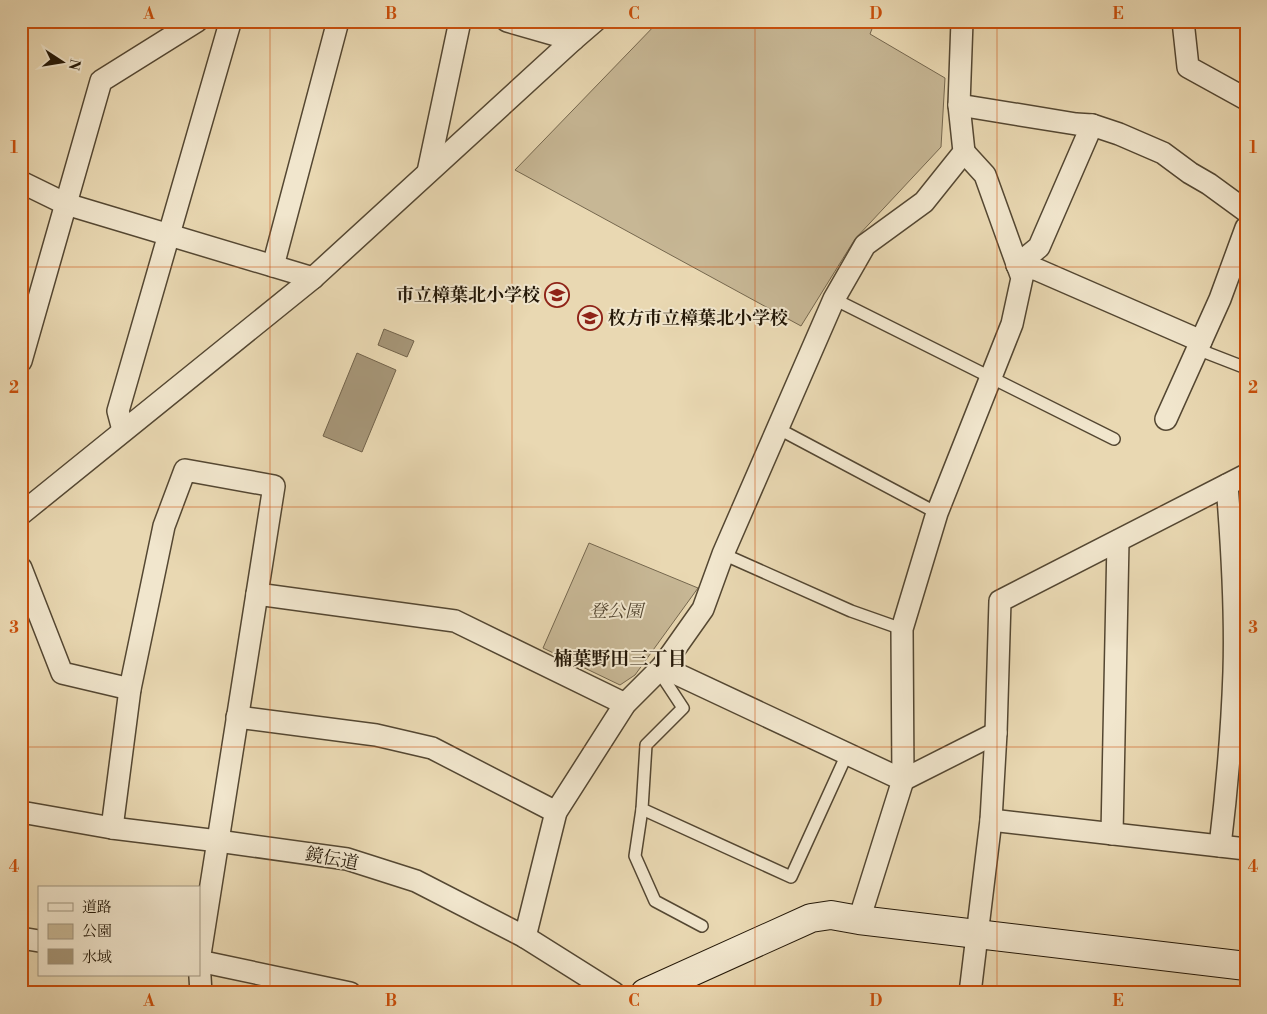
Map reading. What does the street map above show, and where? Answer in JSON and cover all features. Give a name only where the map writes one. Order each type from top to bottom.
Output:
[{"type":"street","points":[[21,361],[101,81],[197,21]]},
{"type":"street","points":[[123,430],[118,411],[230,23],[229,21]]},
{"type":"street","points":[[273,266],[338,21]]},
{"type":"street","points":[[428,172],[460,21]]},
{"type":"street","points":[[507,21],[562,32]]},
{"type":"street","points":[[21,514],[313,278],[428,172],[562,32],[595,21]]},
{"type":"street","points":[[859,920],[903,780],[902,629],[937,513],[1012,324],[1022,278],[985,175],[964,152],[960,104],[962,21]]},
{"type":"street","points":[[1183,21],[1188,67],[1246,99]]},
{"type":"street","points":[[960,104],[1076,124],[1092,125],[1119,134],[1163,153],[1246,211]]},
{"type":"street","points":[[1017,265],[1039,247],[1092,125]]},
{"type":"street","points":[[525,937],[556,812],[625,704],[660,668],[703,609],[723,554],[776,428],[834,299],[865,245],[924,202],[964,152]]},
{"type":"street","points":[[21,182],[66,204],[313,278]]},
{"type":"street","points":[[1166,419],[1220,299],[1246,228]]},
{"type":"street","points":[[1017,265],[1038,270],[1199,345]]},
{"type":"street","points":[[112,828],[130,689],[164,526],[185,470],[274,486],[200,955]]},
{"type":"street","points":[[970,993],[991,820],[1000,602],[1246,475]]},
{"type":"street","points":[[1220,846],[1232,729],[1234,671],[1232,564],[1227,485]]},
{"type":"street","points":[[1112,834],[1118,541]]},
{"type":"street","points":[[21,568],[62,672],[130,689]]},
{"type":"street","points":[[257,594],[455,621],[625,704]]},
{"type":"street","points":[[660,668],[903,780]]},
{"type":"street","points":[[237,717],[376,734],[432,748],[556,812]]},
{"type":"street","points":[[903,780],[996,733]]},
{"type":"street","name":"鏡伝道","points":[[21,812],[112,828],[218,840],[347,859],[416,881],[525,937],[614,993]]},
{"type":"street","points":[[991,820],[1246,849]]},
{"type":"street","points":[[645,993],[811,918],[831,915],[859,920],[1246,966]]},
{"type":"street","points":[[21,938],[38,942]]},
{"type":"street","points":[[200,961],[350,993]]},
{"type":"street","points":[[200,976],[201,993]]},
{"type":"lane","points":[[834,299],[1114,439]]},
{"type":"lane","points":[[1199,345],[1246,368]]},
{"type":"lane","points":[[776,428],[937,513]]},
{"type":"lane","points":[[723,554],[851,611],[902,629]]},
{"type":"lane","points":[[660,668],[683,708],[646,745],[642,808],[635,856],[655,901],[702,926]]},
{"type":"lane","points":[[642,808],[791,877],[847,754]]},
{"type":"green space","points":[[659,21],[875,21],[870,34],[945,78],[941,147],[855,239],[801,326],[515,170]]},
{"type":"green space","name":"登公園","points":[[589,543],[698,588],[635,675],[620,685],[543,648]]},
{"type":"water","points":[[384,329],[414,341],[407,357],[378,345]]},
{"type":"water","points":[[357,353],[396,370],[362,452],[323,436]]},
{"type":"place","name":"市立樟葉北小学校","points":[[557,295]]},
{"type":"place","name":"枚方市立樟葉北小学校","points":[[590,318]]},
{"type":"district","name":"楠葉野田三丁目","points":[[620,659]]}]
